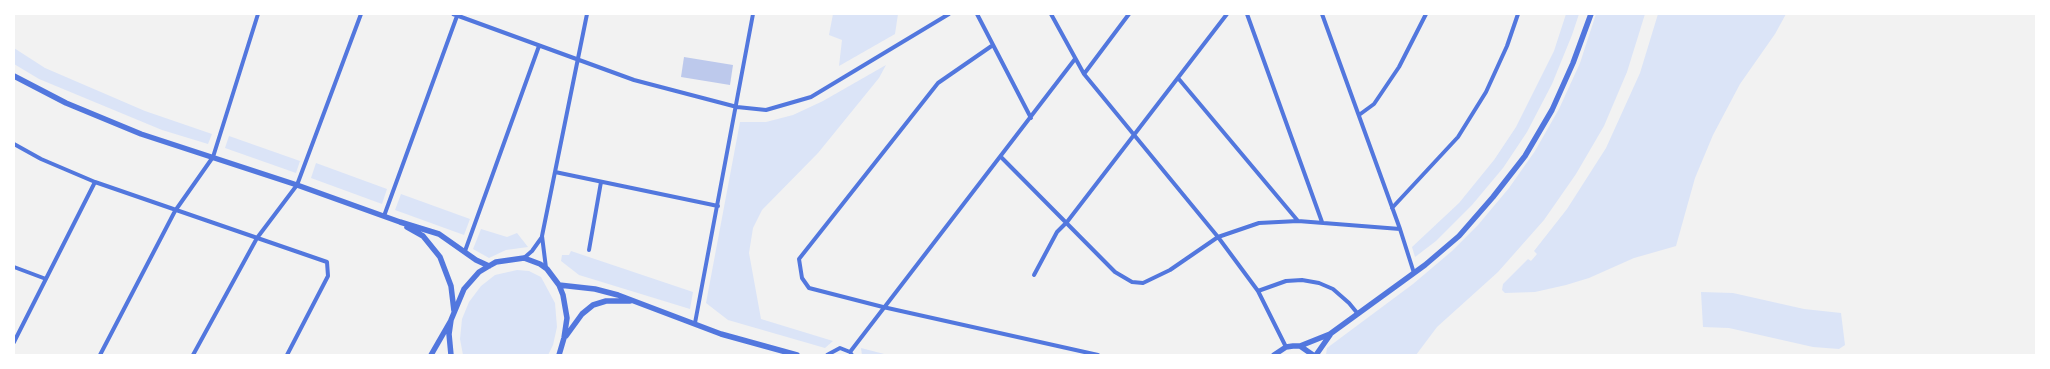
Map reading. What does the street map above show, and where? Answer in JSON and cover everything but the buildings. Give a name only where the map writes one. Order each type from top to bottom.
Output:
[{"type":"street","points":[[100,355],[175,211],[212,157],[258,14]]},
{"type":"street","points":[[193,355],[256,238],[297,185],[361,14]]},
{"type":"street","points":[[547,269],[542,236],[587,14]]},
{"type":"street","points":[[695,323],[737,107],[753,14]]},
{"type":"street","points":[[384,216],[455,15],[634,80],[737,107],[766,110],[811,96],[949,14]]},
{"type":"street","points":[[977,14],[1031,118]]},
{"type":"street","points":[[1051,14],[1084,74],[1218,237],[1258,291],[1286,347]]},
{"type":"street","points":[[1084,74],[1129,14]]},
{"type":"street","points":[[1034,275],[1057,232],[1068,222],[1227,14]]},
{"type":"street","points":[[1247,14],[1322,222]]},
{"type":"street","points":[[1322,14],[1400,229],[1414,273]]},
{"type":"street","points":[[1359,115],[1374,104],[1383,92],[1399,67],[1426,14]]},
{"type":"street","points":[[1392,208],[1458,137],[1486,92],[1507,46],[1518,14]]},
{"type":"street","points":[[1274,355],[1286,347],[1300,346],[1330,334],[1414,273],[1459,236],[1525,156],[1552,110],[1570,70],[1591,14]]},
{"type":"street","points":[[465,251],[539,46]]},
{"type":"street","points":[[993,46],[938,83],[799,259],[802,278],[810,288],[883,307],[1098,355]]},
{"type":"street","points":[[826,355],[840,348],[851,353],[883,307],[1001,157],[1075,59]]},
{"type":"street","points":[[14,76],[66,103],[141,134],[297,185],[400,222],[439,234],[476,260],[489,266]]},
{"type":"street","points":[[1178,78],[1298,221]]},
{"type":"street","points":[[14,144],[41,159],[95,182],[175,211],[327,262],[328,276],[286,355]]},
{"type":"street","points":[[1001,157],[1068,222],[1115,272],[1132,282],[1143,283],[1170,270],[1218,237],[1259,223],[1298,221],[1322,222],[1400,229]]},
{"type":"street","points":[[555,172],[718,206]]},
{"type":"street","points":[[14,342],[95,182]]},
{"type":"street","points":[[589,250],[601,182]]},
{"type":"street","points":[[400,222],[423,236],[440,257],[451,286],[454,312]]},
{"type":"street","points":[[524,258],[532,251],[542,236]]},
{"type":"street","points":[[431,355],[451,320],[464,289],[479,272],[496,262],[524,258],[540,264],[547,269],[559,285],[564,300],[567,318],[564,338],[559,355]]},
{"type":"street","points":[[14,267],[46,279]]},
{"type":"street","points":[[1258,291],[1286,280],[1302,280],[1319,283],[1333,289],[1349,303],[1358,314]]},
{"type":"street","points":[[559,285],[595,289],[695,323],[721,334],[797,355]]},
{"type":"street","points":[[564,338],[582,314],[593,305],[606,301],[634,302]]},
{"type":"street","points":[[451,320],[449,334],[451,355]]},
{"type":"street","points":[[1316,355],[1330,334]]},
{"type":"street","points":[[1300,346],[1313,355]]},
{"type":"shaded area","points":[[833,14],[898,14],[895,34],[839,66],[842,40],[829,35]]},
{"type":"shaded area","points":[[1566,14],[1579,14],[1552,84],[1527,132],[1503,168],[1472,205],[1436,241],[1415,257],[1412,247],[1459,203],[1494,160],[1516,127],[1554,51]]},
{"type":"shaded area","points":[[1596,14],[1645,14],[1627,72],[1604,126],[1576,174],[1544,220],[1498,272],[1437,327],[1416,355],[1326,355],[1327,348],[1413,284],[1452,251],[1478,225],[1509,188],[1535,151],[1559,109],[1580,63]]},
{"type":"shaded area","points":[[1658,14],[1786,14],[1775,34],[1740,84],[1713,135],[1695,178],[1676,246],[1634,258],[1589,278],[1566,285],[1535,292],[1505,293],[1502,290],[1503,284],[1528,259],[1531,261],[1537,254],[1534,251],[1567,209],[1606,148],[1640,73]]},
{"type":"shaded area","points":[[14,48],[45,68],[145,111],[212,134],[208,144],[162,130],[39,79],[14,64]]},
{"type":"shaded area","points":[[886,65],[879,78],[818,153],[762,210],[753,228],[749,253],[761,319],[833,341],[825,348],[728,320],[706,303],[740,122],[766,122],[793,115],[823,101]]},
{"type":"shaded area","points":[[229,136],[300,161],[296,173],[225,148]]},
{"type":"shaded area","points":[[316,163],[387,189],[382,204],[311,178]]},
{"type":"shaded area","points":[[401,194],[470,219],[464,235],[395,210]]},
{"type":"shaded area","points":[[481,229],[507,237],[517,233],[528,247],[506,250],[489,258],[473,249]]},
{"type":"shaded area","points":[[571,251],[693,292],[690,309],[579,275],[561,261],[562,255],[569,255]]},
{"type":"shaded area","points":[[517,270],[529,271],[541,277],[555,303],[557,327],[553,345],[548,355],[463,355],[460,339],[462,319],[469,302],[481,286],[495,275]]},
{"type":"shaded area","points":[[1701,292],[1733,293],[1804,309],[1841,313],[1845,345],[1839,349],[1813,347],[1729,328],[1703,327]]},
{"type":"shaded area","points":[[861,348],[888,355],[862,355]]}]
